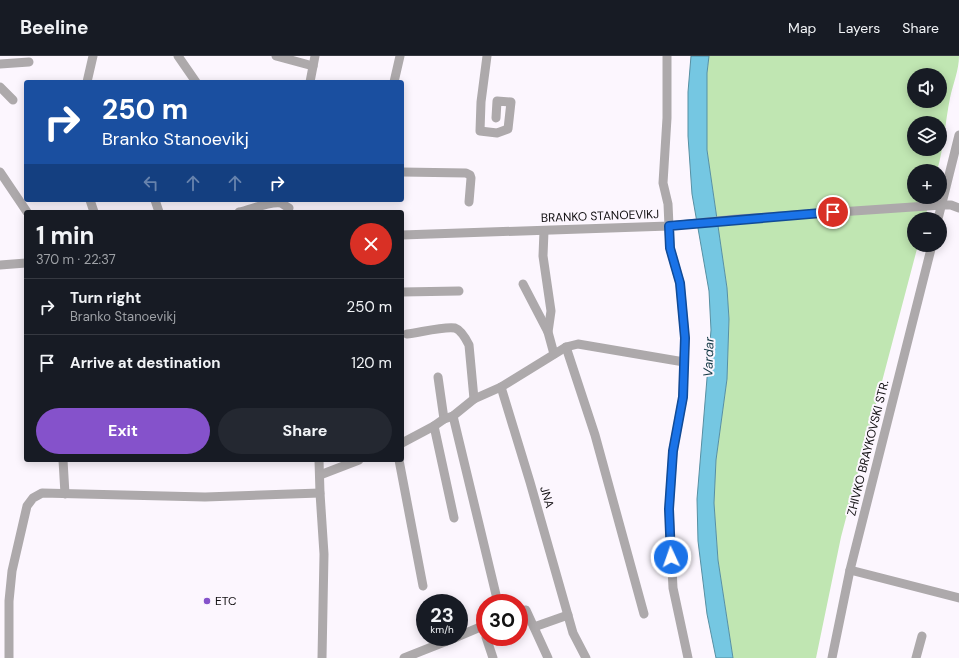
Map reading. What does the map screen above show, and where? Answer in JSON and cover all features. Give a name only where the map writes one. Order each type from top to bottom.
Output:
[{"type":"street","points":[[87,80],[93,56]]},
{"type":"street","points":[[178,56],[195,80]]},
{"type":"street","points":[[276,56],[313,66]]},
{"type":"street","points":[[310,80],[315,56]]},
{"type":"street","points":[[394,80],[400,56]]},
{"type":"street","points":[[486,56],[481,102],[480,131],[497,133],[508,129],[511,102],[497,101],[496,118]]},
{"type":"street","points":[[667,56],[667,118],[663,183],[668,204],[670,248],[680,283],[685,338],[683,397],[673,451],[669,509],[673,588],[688,658]]},
{"type":"street","points":[[0,64],[29,62]]},
{"type":"street","points":[[0,87],[13,100]]},
{"type":"street","points":[[947,184],[959,135]]},
{"type":"street","points":[[0,172],[26,210]]},
{"type":"street","points":[[404,172],[466,173],[470,175],[471,178],[469,202]]},
{"type":"street","points":[[249,210],[270,204],[288,205]]},
{"type":"street","points":[[940,212],[942,204]]},
{"type":"street","name":"BRANKO STANOEVIKJ","points":[[404,235],[669,226],[737,219],[942,204],[959,208]]},
{"type":"street","points":[[544,231],[543,256],[551,311],[548,332]]},
{"type":"street","name":"ZHIVKO BRAYKOVSKI STR.","points":[[832,658],[850,570],[930,252]]},
{"type":"street","points":[[0,265],[24,262]]},
{"type":"street","points":[[523,284],[548,332],[554,354]]},
{"type":"street","points":[[404,292],[459,291]]},
{"type":"street","points":[[407,334],[455,328],[459,331],[466,339],[468,345],[474,399]]},
{"type":"street","points":[[404,442],[449,417],[474,399],[501,387],[566,347],[578,344],[684,362]]},
{"type":"street","points":[[566,347],[595,435],[644,614]]},
{"type":"street","points":[[438,377],[496,594]]},
{"type":"street","name":"JNA","points":[[501,387],[530,482],[573,634],[586,658]]},
{"type":"street","points":[[434,426],[454,518]]},
{"type":"street","points":[[63,462],[65,494]]},
{"type":"street","points":[[320,462],[320,493],[324,554],[324,658]]},
{"type":"street","points":[[320,474],[353,462]]},
{"type":"street","points":[[399,462],[423,586]]},
{"type":"street","points":[[9,658],[4,647],[12,571],[27,506],[33,498],[42,493],[139,494],[205,497],[320,493]]},
{"type":"street","points":[[850,570],[959,598]]},
{"type":"street","points":[[528,614],[548,658]]},
{"type":"street","points":[[534,628],[568,615]]},
{"type":"street","points":[[916,658],[922,636]]},
{"type":"street","points":[[404,658],[435,646]]},
{"type":"street","points":[[489,646],[493,658]]},
{"type":"green space","points":[[709,56],[959,56],[947,116],[907,116],[907,156],[940,156],[939,164],[907,164],[907,204],[928,204],[927,212],[907,212],[907,252],[916,252],[841,537],[816,658],[733,658],[718,560],[714,503],[716,460],[727,379],[729,319],[727,288],[707,150],[707,73]]},
{"type":"water","points":[[691,56],[709,56],[707,73],[707,150],[727,288],[729,319],[727,379],[716,460],[714,503],[718,560],[733,658],[716,658],[707,614],[698,541],[697,499],[711,330],[709,291],[692,194],[688,136],[688,92]]},
{"type":"place","name":"ETC","points":[[207,601]]},
{"type":"route","points":[[671,557],[669,509],[673,451],[683,397],[685,338],[680,283],[670,248],[669,226],[833,212]]},
{"type":"water label","name":"Vardar","points":[[708,357]]}]
